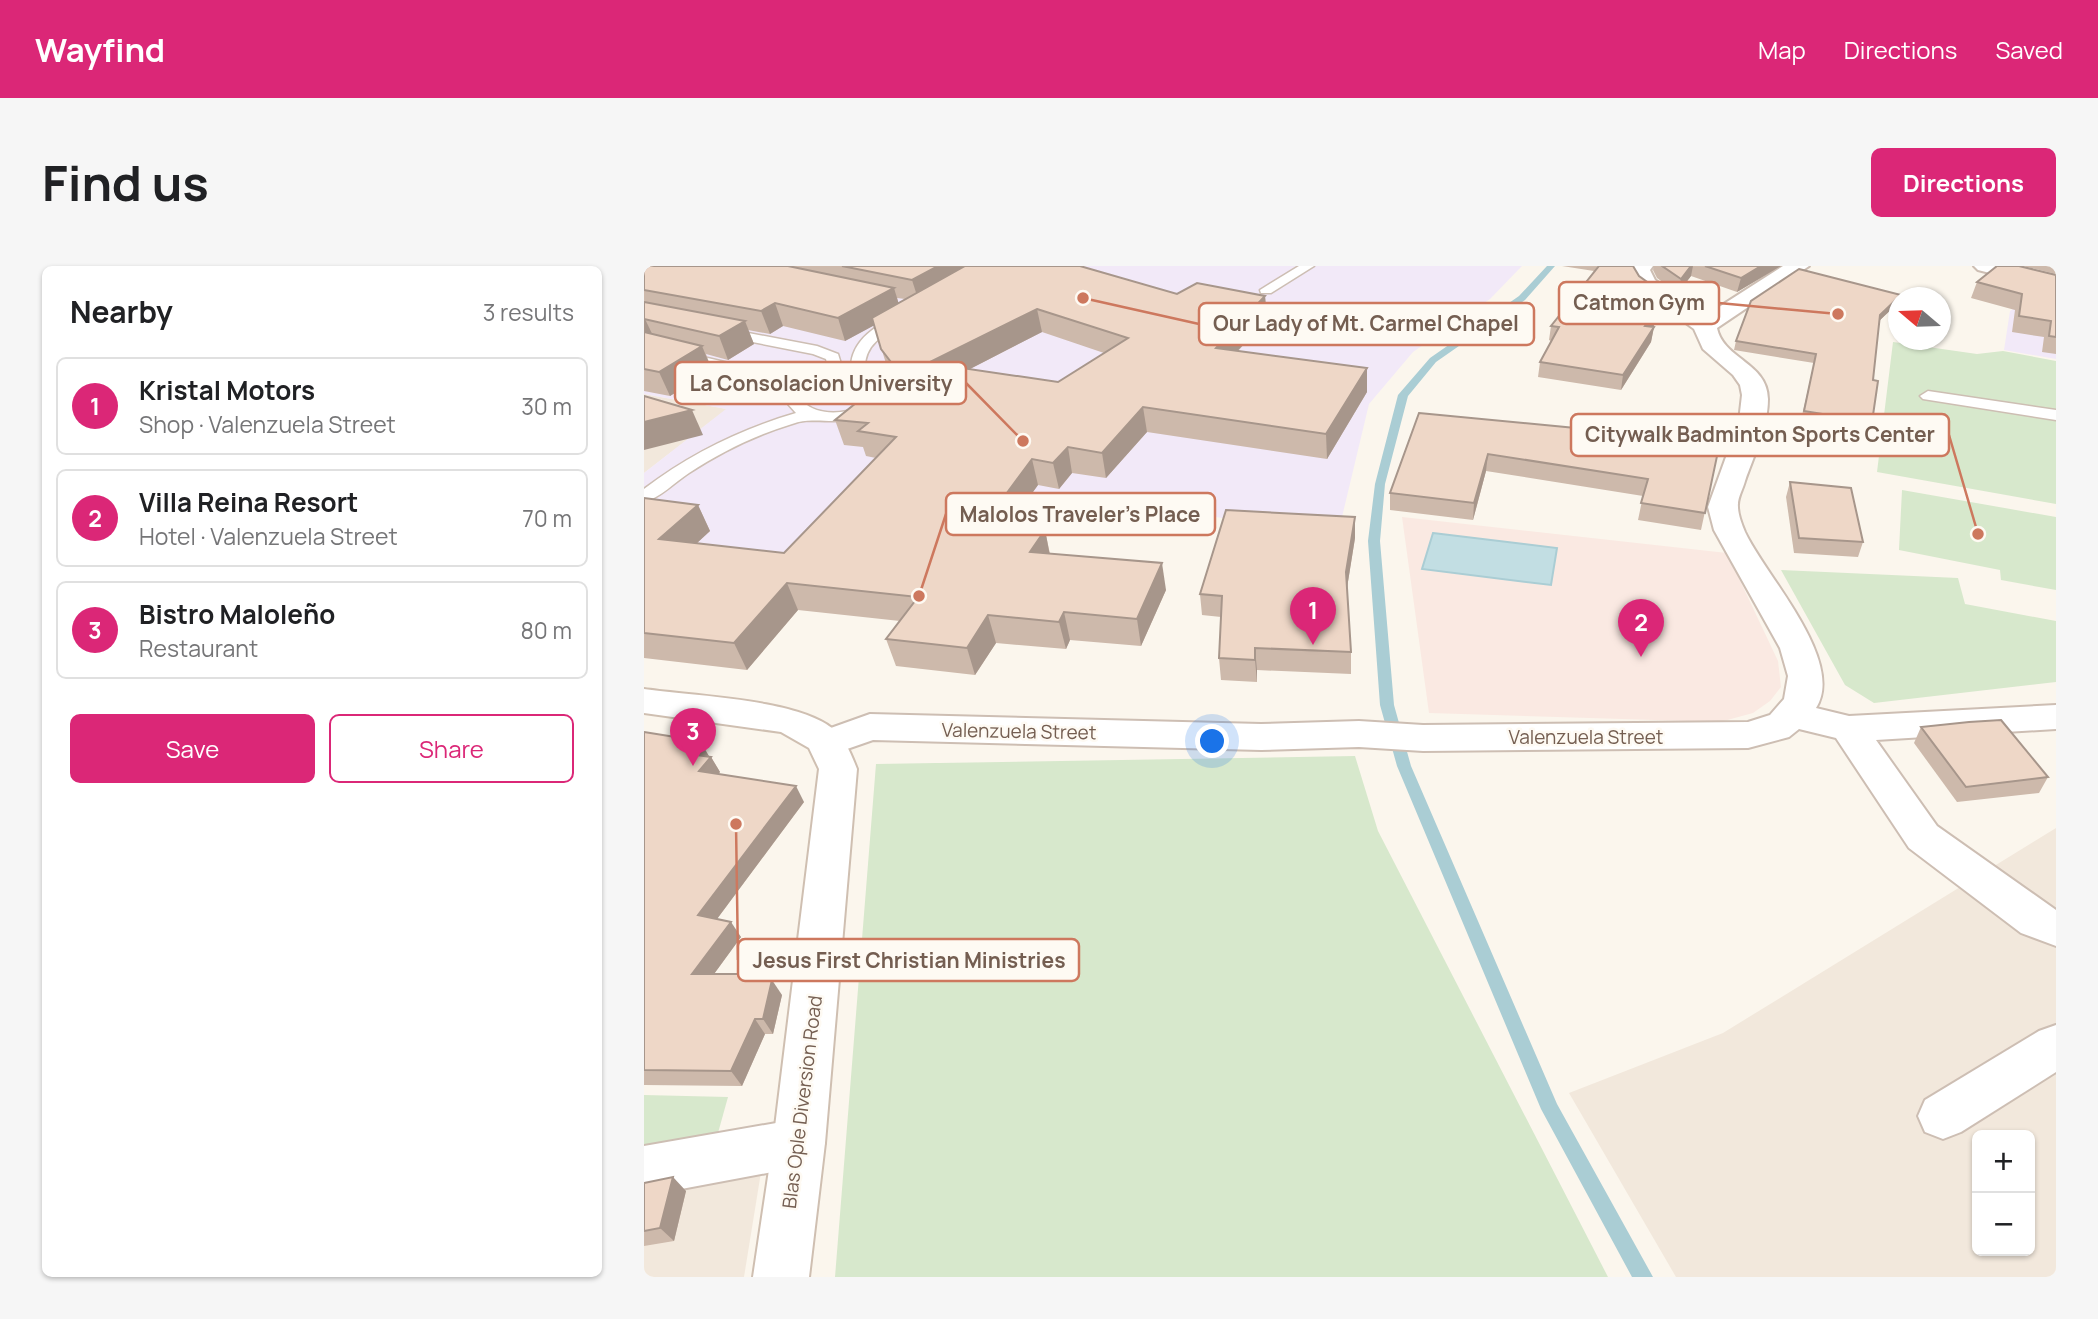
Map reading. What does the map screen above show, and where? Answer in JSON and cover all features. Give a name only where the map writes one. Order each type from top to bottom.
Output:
[{"type":"street","points":[[1642,266],[1638,270],[1647,284],[1705,326]]},
{"type":"street","points":[[1985,266],[2056,283]]},
{"type":"street","points":[[1750,268],[1791,271]]},
{"type":"street","points":[[1705,326],[1791,271]]},
{"type":"street","points":[[1705,326],[1705,335],[1713,347],[1753,385],[1756,405],[1723,507],[1731,532],[1794,640],[1807,673],[1801,704],[1792,715],[1849,729],[2056,717]]},
{"type":"street","points":[[644,701],[787,719],[812,731],[827,743]]},
{"type":"street","name":"Valenzuela Street","points":[[827,743],[870,727],[1261,737],[1359,734],[1423,738],[1748,735],[1783,725],[1792,715]]},
{"type":"street","points":[[1849,729],[1923,836],[2036,920],[2056,929]]},
{"type":"street","name":"Blas Ople Diversion Road","points":[[781,1277],[799,1143],[838,769],[836,757],[827,743]]},
{"type":"street","points":[[1943,1116],[2056,1046]]},
{"type":"street","points":[[644,1171],[799,1143]]},
{"type":"lane","points":[[1266,290],[1308,266]]},
{"type":"lane","points":[[858,373],[859,350],[872,336],[920,309]]},
{"type":"lane","points":[[713,330],[817,350],[833,358],[835,367],[828,378]]},
{"type":"lane","points":[[668,352],[808,386]]},
{"type":"lane","points":[[858,373],[883,377],[892,389],[889,396],[854,414],[808,414],[795,403],[797,396],[808,386],[828,378],[858,373]]},
{"type":"lane","points":[[1928,396],[2056,415]]},
{"type":"lane","points":[[644,497],[676,472],[745,434],[808,414]]},
{"type":"shaded area","points":[[644,266],[1522,266],[1490,299],[1413,352],[1369,404],[1337,538],[1125,501],[927,486],[854,581],[644,575],[644,473],[726,409],[644,394]]},
{"type":"shaded area","points":[[2051,283],[2056,285],[2056,359],[2004,350],[2010,311]]},
{"type":"shaded area","points":[[644,394],[727,409],[644,473]]},
{"type":"shaded area","points":[[1402,517],[1727,553],[1778,661],[1781,687],[1770,701],[1753,713],[1720,722],[1429,713]]},
{"type":"shaded area","points":[[2056,828],[2056,1277],[1676,1277],[1569,1093],[1723,1033]]},
{"type":"shaded area","points":[[762,1166],[744,1277],[644,1277],[644,1188]]},
{"type":"green space","points":[[1892,350],[1949,350],[1977,354],[2003,351],[2056,361],[2056,504],[1877,472]]},
{"type":"green space","points":[[1902,490],[2056,517],[2056,590],[2001,580],[2000,570],[1899,550]]},
{"type":"green space","points":[[1781,570],[1958,578],[1965,604],[2056,621],[2056,682],[1874,703],[1845,685]]},
{"type":"green space","points":[[1355,756],[1378,831],[1608,1277],[835,1277],[876,764]]},
{"type":"green space","points":[[644,1095],[728,1097],[718,1133],[644,1147]]},
{"type":"water","points":[[1433,533],[1557,548],[1551,585],[1422,569]]},
{"type":"building","points":[[644,266],[788,266],[894,288],[838,318],[775,303],[761,311],[644,290]]},
{"type":"building","points":[[842,266],[938,266],[912,280]]},
{"type":"building","points":[[965,266],[1080,266],[1177,294],[1197,283],[1265,296],[1216,348],[1367,368],[1326,434],[1143,407],[1102,453],[1068,447],[1053,463],[1032,459],[984,524],[1045,530],[1030,552],[1162,563],[1137,619],[1064,612],[1059,622],[988,615],[967,648],[886,639],[918,597],[787,583],[734,643],[644,633],[644,498],[698,505],[659,539],[784,553],[896,437],[858,431],[868,423],[835,420],[872,390],[875,384],[886,378],[894,366],[881,349],[872,318]],"holes":[[[1037,309],[1128,338],[1058,382],[928,363]]]},
{"type":"building","points":[[1599,266],[1633,266],[1639,276],[1668,297],[1645,326],[1654,327],[1623,375],[1540,362],[1559,327],[1551,326]]},
{"type":"building","points":[[1662,266],[1691,266],[1681,279]]},
{"type":"building","points":[[1705,266],[1761,266],[1741,278]]},
{"type":"building","points":[[1997,266],[2019,266],[2056,275],[2056,337],[2049,336],[2051,321],[2019,316],[2022,294],[1977,282]]},
{"type":"building","points":[[1799,269],[1888,292],[1888,307],[1880,315],[1873,380],[1878,381],[1872,422],[1804,411],[1816,354],[1736,341],[1751,301]]},
{"type":"building","points":[[644,302],[745,321],[719,336],[644,319]]},
{"type":"building","points":[[644,332],[702,346],[659,372],[644,369]]},
{"type":"building","points":[[644,396],[692,410],[644,422]]},
{"type":"building","points":[[1419,413],[1720,442],[1705,513],[1641,503],[1648,479],[1488,454],[1474,503],[1390,493]]},
{"type":"building","points":[[1790,482],[1851,488],[1863,542],[1799,538]]},
{"type":"building","points":[[1226,510],[1355,517],[1346,572],[1351,652],[1255,648],[1255,660],[1219,658],[1222,596],[1200,594]]},
{"type":"building","points":[[2001,720],[2048,777],[1966,787],[1921,727],[1969,722]]},
{"type":"building","points":[[644,732],[700,741],[689,754],[711,757],[699,771],[796,786],[698,915],[731,922],[692,974],[747,974],[744,981],[772,980],[763,1019],[755,1019],[731,1071],[644,1070]]},
{"type":"building","points":[[673,1177],[660,1228],[644,1231],[644,1183]]},
{"type":"waterway","points":[[1551,266],[1522,298],[1433,360],[1403,395],[1380,484],[1374,541],[1387,705],[1404,766],[1550,1109],[1643,1277]]},
{"type":"place","name":"Our Lady of Mt. Carmel Chapel","points":[[1083,298]]},
{"type":"place","name":"Catmon Gym","points":[[1838,314]]},
{"type":"place","name":"La Consolacion University","points":[[1023,441]]},
{"type":"place","name":"Citywalk Badminton Sports Center","points":[[1978,534]]},
{"type":"place","name":"Malolos Traveler’s Place","points":[[919,596]]},
{"type":"place","name":"Kristal Motors","points":[[1313,645]]},
{"type":"place","name":"Villa Reina Resort","points":[[1641,657]]},
{"type":"place","name":"Bistro Maloleño","points":[[693,766]]},
{"type":"place","name":"Jesus First Christian Ministries","points":[[736,824]]}]
